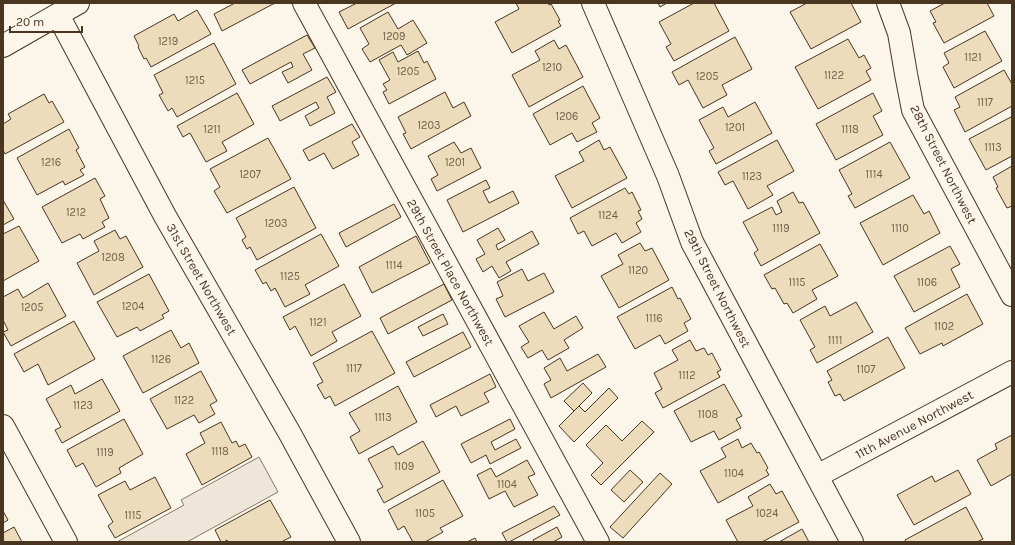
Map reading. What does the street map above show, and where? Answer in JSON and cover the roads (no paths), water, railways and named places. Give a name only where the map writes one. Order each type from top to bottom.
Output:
[{"type":"street","points":[[3,46],[78,3]]},
{"type":"street","name":"29th Street Place Northwest","points":[[304,3],[598,542]]},
{"type":"street","name":"29th Street Northwest","points":[[593,3],[668,176],[692,242],[852,542]]},
{"type":"street","name":"28th Street Northwest","points":[[888,3],[899,33],[913,110],[1012,296]]},
{"type":"street","name":"31st Street Northwest","points":[[58,15],[165,216],[289,432],[349,542]]},
{"type":"street","name":"11th Avenue Northwest","points":[[817,476],[1012,372]]},
{"type":"street","points":[[3,426],[66,542]]}]
